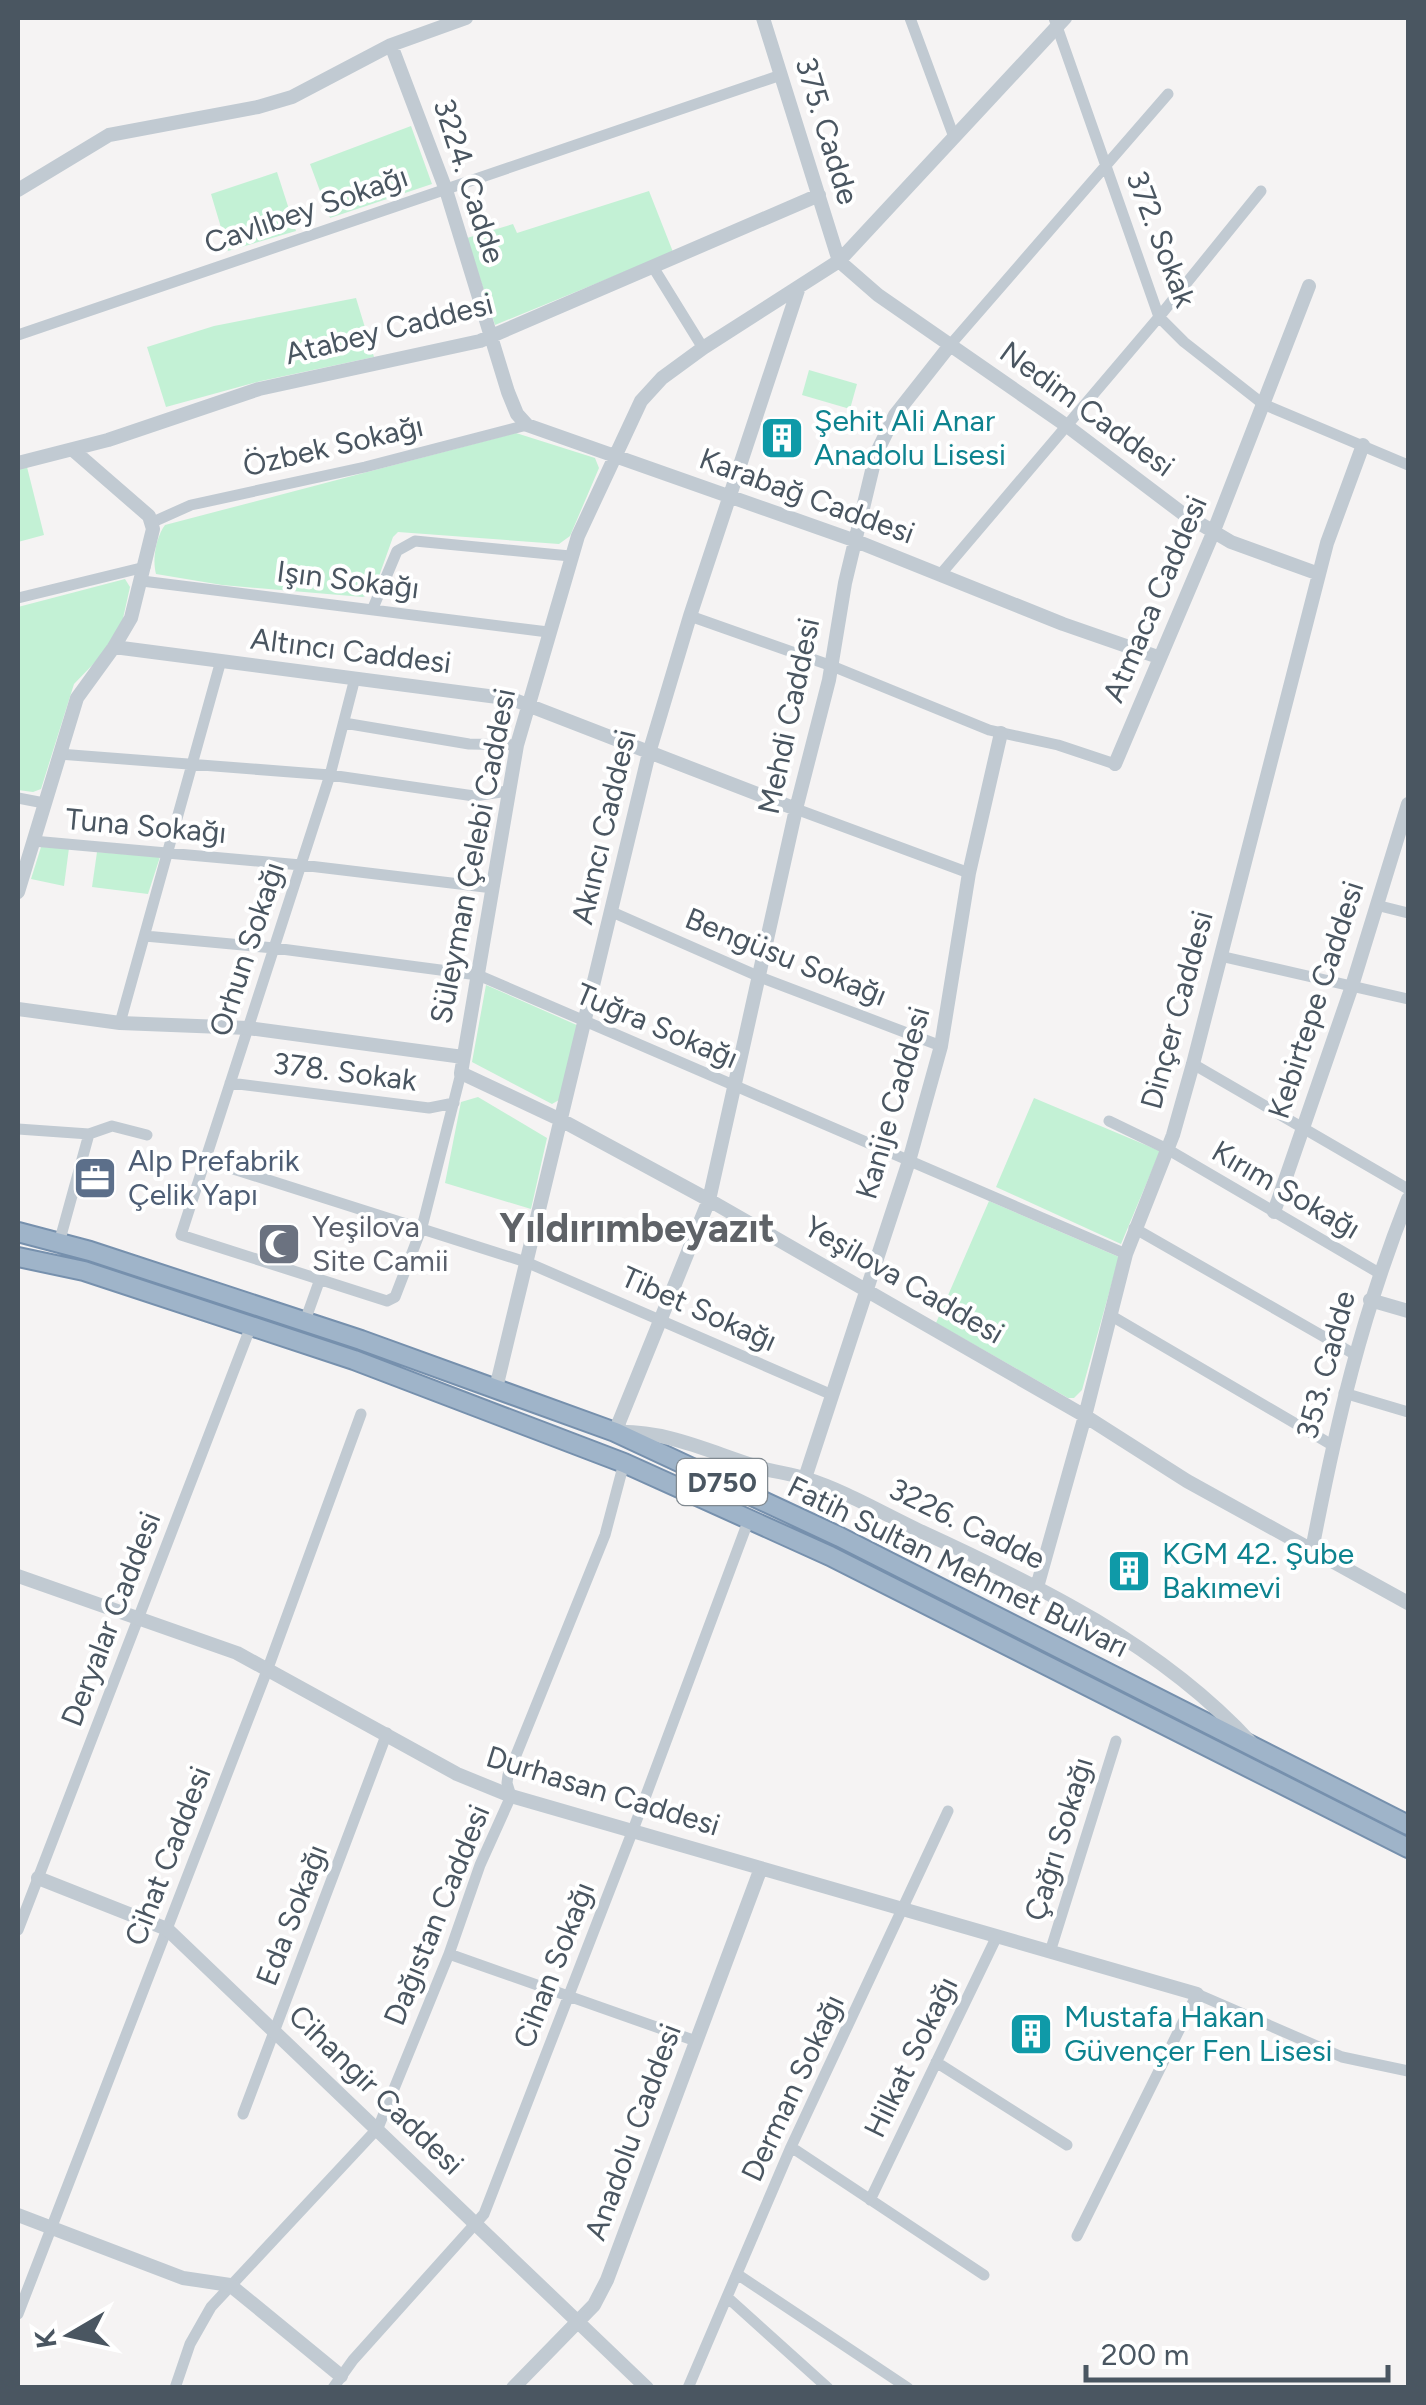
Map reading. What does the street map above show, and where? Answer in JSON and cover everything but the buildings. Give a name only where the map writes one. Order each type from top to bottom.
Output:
[{"type":"highway","name":"Fatih Sultan Mehmet Bulvarı","points":[[18,1232],[305,1321],[615,1432],[840,1537],[1403,1820]]},
{"type":"highway","name":"Fatih Sultan Mehmet Bulvarı","points":[[18,1257],[84,1271],[354,1360],[624,1463],[830,1556],[1408,1848]]},
{"type":"highway","points":[[1380,1834],[1408,1862]]},
{"type":"street","points":[[18,190],[110,135],[275,103],[326,82],[391,45],[466,18]]},
{"type":"street","name":"375. Cadde","points":[[763,18],[839,261]]},
{"type":"street","points":[[910,18],[954,138]]},
{"type":"street","name":"Süleyman Çelebi Caddesi","points":[[320,1280],[387,1301],[399,1290],[422,1227],[454,1103],[508,792],[528,703],[570,556],[614,454],[652,388],[703,348],[839,261],[1059,20]]},
{"type":"street","name":"372. Sokak","points":[[1059,20],[1159,318],[1263,404],[1408,464]]},
{"type":"street","name":"3224. Cadde","points":[[391,45],[446,190],[490,336]]},
{"type":"street","name":"Cavlıbey Sokağı","points":[[18,335],[781,75]]},
{"type":"street","name":"Mehdi Caddesi","points":[[615,1432],[708,1200],[832,666],[880,440],[894,415],[951,344],[1168,94]]},
{"type":"street","points":[[940,575],[1261,192]]},
{"type":"street","name":"Atabey Caddesi","points":[[18,463],[74,450],[244,393],[490,336],[819,196]]},
{"type":"street","name":"Nedim Caddesi","points":[[839,261],[878,295],[1067,426],[1182,514],[1253,552],[1319,574]]},
{"type":"street","points":[[653,267],[703,348]]},
{"type":"street","name":"Atmaca Caddesi","points":[[1116,764],[1213,533],[1309,286]]},
{"type":"street","name":"Akıncı Caddesi","points":[[496,1388],[649,753],[798,289]]},
{"type":"street","points":[[490,336],[516,414],[527,426]]},
{"type":"street","name":"Karabağ Caddesi","points":[[527,426],[856,542],[1062,624],[1158,657]]},
{"type":"street","name":"Özbek Sokağı","points":[[153,522],[191,505],[527,426]]},
{"type":"street","name":"Dinçer Caddesi","points":[[1036,1587],[1126,1254],[1167,1149],[1193,1064],[1332,526],[1363,445]]},
{"type":"street","points":[[18,892],[77,698],[131,618],[153,522],[74,450]]},
{"type":"street","points":[[373,608],[397,552],[415,541],[570,556]]},
{"type":"street","points":[[18,598],[144,574]]},
{"type":"street","name":"Işın Sokağı","points":[[144,574],[548,632]]},
{"type":"street","points":[[690,616],[832,666],[1001,734],[1040,740],[1116,764]]},
{"type":"street","name":"Altıncı Caddesi","points":[[114,647],[528,703],[970,874]]},
{"type":"street","points":[[120,1024],[220,664]]},
{"type":"street","name":"Orhun Sokağı","points":[[320,1280],[181,1235],[330,775],[355,678]]},
{"type":"street","points":[[344,723],[469,744],[517,745]]},
{"type":"street","name":"Kanije Caddesi","points":[[804,1478],[909,1160],[941,1046],[970,874],[1001,734]]},
{"type":"street","points":[[59,754],[330,775],[474,796],[508,792]]},
{"type":"street","points":[[18,798],[44,802]]},
{"type":"street","name":"Kebirtepe Caddesi","points":[[1274,1212],[1352,986],[1408,804]]},
{"type":"street","name":"Tuna Sokağı","points":[[33,841],[300,865],[493,888]]},
{"type":"street","points":[[1376,905],[1408,914]]},
{"type":"street","name":"Bengüsu Sokağı","points":[[612,912],[760,976],[941,1046]]},
{"type":"street","name":"Tuğra Sokağı","points":[[144,936],[274,948],[478,975],[1126,1254]]},
{"type":"street","points":[[1220,956],[1408,999]]},
{"type":"street","name":"Yeşilova Caddesi","points":[[18,1009],[120,1024],[248,1028],[462,1065],[866,1289],[1085,1416],[1158,1464],[1408,1603]]},
{"type":"street","points":[[1193,1064],[1408,1189]]},
{"type":"street","name":"378. Sokak","points":[[230,1083],[429,1108],[454,1103]]},
{"type":"street","points":[[1109,1121],[1167,1149]]},
{"type":"street","points":[[18,1129],[89,1134],[112,1126],[147,1135]]},
{"type":"street","points":[[58,1243],[89,1134]]},
{"type":"street","name":"Kırım Sokağı","points":[[1167,1149],[1379,1273]]},
{"type":"street","name":"Tibet Sokağı","points":[[205,1160],[526,1262],[830,1394]]},
{"type":"street","name":"353. Cadde","points":[[1312,1550],[1354,1354],[1379,1273],[1408,1199]]},
{"type":"street","points":[[1134,1228],[1354,1354]]},
{"type":"street","points":[[305,1321],[320,1280]]},
{"type":"street","points":[[1370,1300],[1408,1310]]},
{"type":"street","points":[[1110,1316],[1332,1444]]},
{"type":"street","name":"Deryalar Caddesi","points":[[18,1930],[251,1326]]},
{"type":"street","points":[[1344,1393],[1408,1412]]},
{"type":"street","name":"Cihat Caddesi","points":[[18,2314],[268,1668],[361,1414]]},
{"type":"street","name":"3226. Cadde","points":[[615,1432],[668,1436],[761,1468],[804,1478],[1036,1587],[1123,1637],[1181,1678],[1214,1704],[1255,1747]]},
{"type":"street","name":"Dağıstan Caddesi","points":[[175,2388],[190,2344],[211,2307],[378,2128],[449,1954],[480,1864],[511,1796],[508,1776],[604,1535],[624,1463]]},
{"type":"street","name":"Cihan Sokağı","points":[[337,2382],[477,2224],[502,2172],[749,1519]]},
{"type":"street","name":"Durhasan Caddesi","points":[[18,1576],[216,1644],[268,1668],[456,1774],[511,1796],[1198,1994]]},
{"type":"street","name":"Eda Sokağı","points":[[243,2114],[387,1733]]},
{"type":"street","name":"Çağrı Sokağı","points":[[1050,1952],[1116,1741]]},
{"type":"street","name":"Derman Sokağı","points":[[688,2388],[790,2147],[948,1811]]},
{"type":"street","name":"Anadolu Caddesi","points":[[513,2388],[594,2306],[607,2280],[761,1868]]},
{"type":"street","name":"Cihangir Caddesi","points":[[38,1878],[167,1928],[648,2388]]},
{"type":"street","name":"Hilkat Sokağı","points":[[870,2200],[997,1936]]},
{"type":"street","points":[[449,1954],[696,2041]]},
{"type":"street","points":[[1077,2236],[1198,1994],[1342,2056],[1408,2071]]},
{"type":"street","points":[[936,2062],[1067,2145]]},
{"type":"street","points":[[790,2147],[984,2275]]},
{"type":"street","points":[[18,2216],[182,2278],[230,2284],[337,2382]]},
{"type":"street","points":[[736,2274],[908,2388]]},
{"type":"street","points":[[727,2297],[828,2388]]},
{"type":"green space","points":[[411,126],[432,184],[330,218],[310,164]]},
{"type":"green space","points":[[277,172],[296,231],[228,251],[211,194]]},
{"type":"green space","points":[[649,191],[673,252],[495,325],[467,238],[513,224],[517,233]]},
{"type":"green space","points":[[356,298],[374,357],[261,381],[166,407],[147,347],[214,326]]},
{"type":"green space","points":[[809,370],[857,384],[850,409],[802,395]]},
{"type":"green space","points":[[516,433],[595,458],[599,468],[570,536],[559,544],[398,532],[373,593],[363,597],[222,585],[156,574],[156,548],[165,525]]},
{"type":"green space","points":[[27,467],[44,535],[18,542],[18,469]]},
{"type":"green space","points":[[125,579],[130,587],[122,623],[103,654],[74,684],[41,789],[18,790],[18,607]]},
{"type":"green space","points":[[41,847],[69,848],[64,886],[31,879]]},
{"type":"green space","points":[[97,852],[160,857],[148,894],[92,887]]},
{"type":"green space","points":[[486,985],[579,1026],[559,1100],[552,1104],[472,1062]]},
{"type":"green space","points":[[478,1097],[547,1138],[531,1209],[445,1183],[461,1102]]},
{"type":"green space","points":[[1034,1098],[1160,1151],[1121,1244],[996,1187]]},
{"type":"green space","points":[[989,1201],[1119,1257],[1082,1390],[1074,1398],[936,1323]]},
{"type":"place","name":"Şehit Ali Anar Anadolu Lisesi","points":[[782,438]]},
{"type":"place","name":"Alp Prefabrik Çelik Yapı","points":[[95,1178]]},
{"type":"place","name":"Yeşilova Site Camii","points":[[279,1244]]},
{"type":"place","name":"KGM 42. Şube Bakımevi","points":[[1129,1571]]},
{"type":"place","name":"Mustafa Hakan Güvençer Fen Lisesi","points":[[1031,2034]]},
{"type":"district","name":"Yıldırımbeyazıt","points":[[637,1228]]}]
